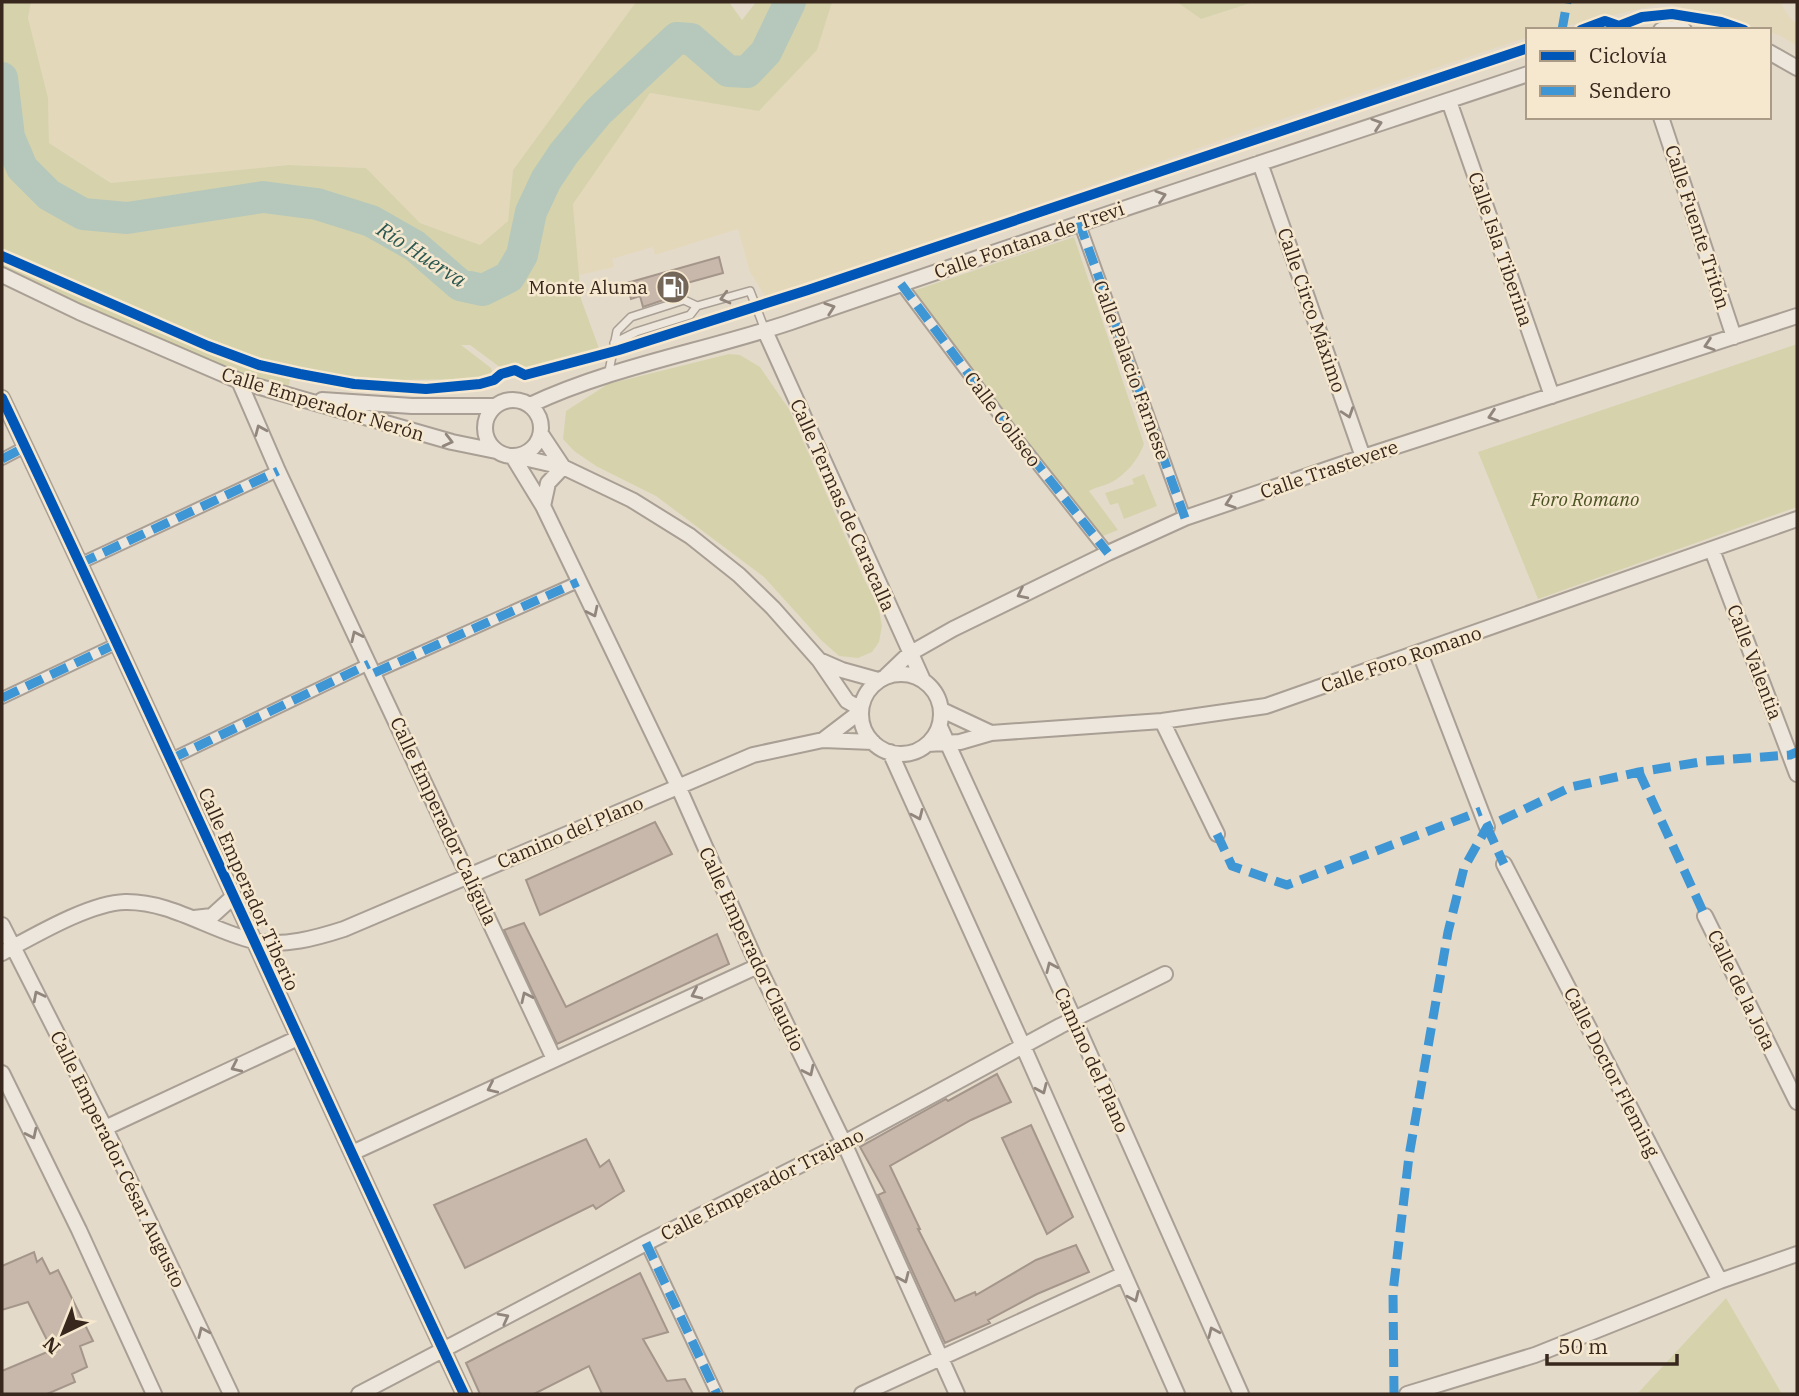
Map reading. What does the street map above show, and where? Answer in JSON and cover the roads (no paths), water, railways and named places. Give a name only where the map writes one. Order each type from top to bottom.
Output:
[{"type":"street","points":[[1771,53],[1797,68]]},
{"type":"street","name":"Calle Fontana de Trevi","points":[[530,405],[557,392],[765,331],[1079,222],[1526,75]]},
{"type":"street","name":"Calle Isla Tiberina","points":[[1449,101],[1552,397]]},
{"type":"street","name":"Calle Fuente Tritón","points":[[1662,119],[1734,337]]},
{"type":"street","name":"Calle Circo Máximo","points":[[1260,163],[1363,457]]},
{"type":"street","name":"Calle Palacio Farnese","points":[[1079,222],[1185,518]]},
{"type":"street","name":"Calle Emperador Nerón","points":[[2,275],[79,312],[239,381],[452,442],[496,451]]},
{"type":"street","name":"Calle Coliseo","points":[[901,284],[1015,436],[1108,553]]},
{"type":"street","name":"Calle Trastevere","points":[[882,678],[909,654],[1015,598],[1185,518],[1363,457],[1797,316]]},
{"type":"street","name":"Calle Termas de Caracalla","points":[[765,331],[922,678]]},
{"type":"street","name":"Calle Emperador Calígula","points":[[239,381],[278,471],[554,1059]]},
{"type":"street","name":"Calle Emperador Tiberio","points":[[2,398],[118,643],[464,1394]]},
{"type":"street","points":[[296,399],[412,406],[495,405],[513,400],[522,401],[530,405],[540,418],[541,434],[563,467]]},
{"type":"street","points":[[495,405],[489,412],[485,428],[490,444],[496,451],[563,467],[632,500],[690,536],[758,593],[819,660],[840,694],[861,710]]},
{"type":"street","points":[[514,457],[532,450],[541,434]]},
{"type":"street","points":[[2,458],[25,447]]},
{"type":"street","name":"Calle Emperador Claudio","points":[[514,457],[543,506],[678,786],[957,1394]]},
{"type":"street","points":[[543,506],[548,483],[563,467]]},
{"type":"street","points":[[79,564],[278,471]]},
{"type":"street","name":"Calle Foro Romano","points":[[928,744],[949,744],[991,733],[1161,721],[1266,706],[1797,519]]},
{"type":"street","name":"Calle Valentia","points":[[1712,550],[1794,753],[1797,774]]},
{"type":"street","points":[[171,760],[372,669],[578,582]]},
{"type":"street","points":[[2,698],[118,643]]},
{"type":"street","points":[[1420,653],[1487,827]]},
{"type":"street","points":[[819,660],[842,670],[882,678],[904,673],[922,678],[936,693],[942,710],[940,727],[928,744],[914,752],[890,752],[873,742],[863,728],[861,710],[867,693],[882,678]]},
{"type":"street","name":"Camino del Plano","points":[[823,740],[861,710]]},
{"type":"street","name":"Calle Foro Romano","points":[[942,710],[991,733]]},
{"type":"street","points":[[1161,721],[1217,834]]},
{"type":"street","name":"Camino del Plano","points":[[940,727],[1241,1394]]},
{"type":"street","name":"Camino del Plano","points":[[7,950],[88,910],[105,905],[143,903],[194,918],[255,941],[291,942],[317,938],[344,929],[753,755],[823,740],[873,742]]},
{"type":"street","points":[[890,752],[1177,1394]]},
{"type":"street","name":"Calle Doctor Fleming","points":[[1504,864],[1720,1281]]},
{"type":"street","name":"Calle Emperador Tiberio","points":[[194,918],[212,916],[234,896]]},
{"type":"street","name":"Calle de la Jota","points":[[1705,916],[1797,1102]]},
{"type":"street","name":"Calle Emperador César Augusto","points":[[2,925],[7,950],[105,1128],[231,1394]]},
{"type":"street","points":[[352,1153],[758,965]]},
{"type":"street","name":"Calle Emperador Trajano","points":[[359,1394],[646,1243],[844,1143],[1074,1019],[1165,974]]},
{"type":"street","points":[[105,1128],[298,1038]]},
{"type":"street","points":[[2,1073],[79,1230],[154,1394]]},
{"type":"street","points":[[646,1243],[717,1394]]},
{"type":"street","points":[[1407,1394],[1535,1355],[1720,1281],[1797,1254]]},
{"type":"street","points":[[862,1394],[1125,1274]]},
{"type":"lane","points":[[614,343],[636,332],[690,314],[697,306],[750,291],[765,331]]},
{"type":"lane","points":[[608,376],[617,331],[631,317],[684,300],[697,306]]},
{"type":"waterway","name":"Río Huerva","points":[[2,78],[9,137],[22,168],[49,195],[83,214],[127,218],[263,197],[317,204],[371,221],[415,246],[460,285],[483,290],[509,277],[522,255],[531,212],[546,180],[564,153],[598,112],[677,38],[691,39],[728,71],[747,72],[766,52],[790,2]]},
{"type":"place","name":"Monte Aluma","points":[[673,287]]},
{"type":"park label","name":"Foro Romano","points":[[1585,499]]}]
